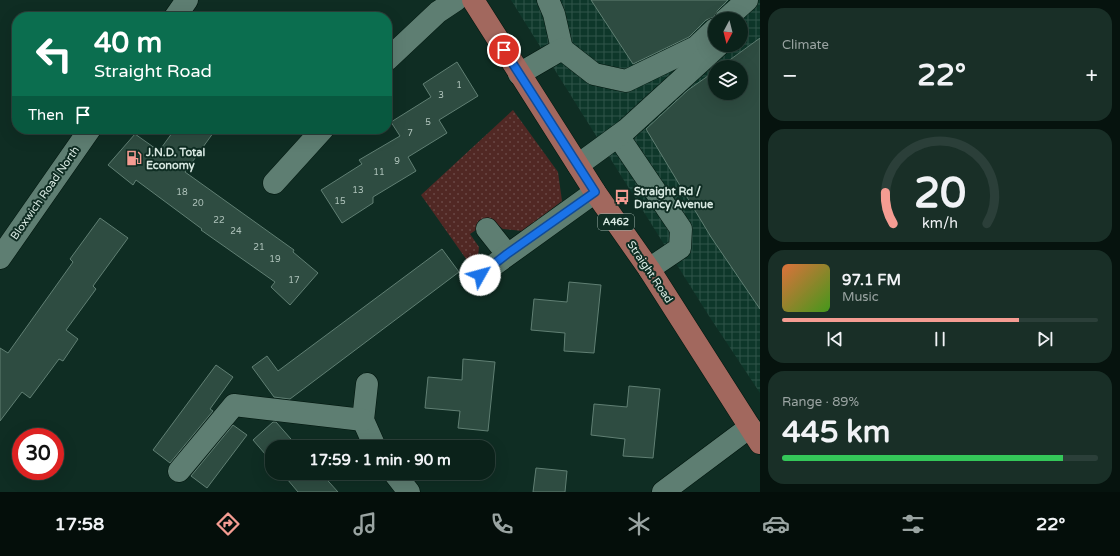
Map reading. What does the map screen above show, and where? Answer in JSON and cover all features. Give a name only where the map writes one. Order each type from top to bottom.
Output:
[{"type":"main road","name":"Straight Road","points":[[473,0],[595,192],[649,269],[755,435]]},
{"type":"street","points":[[179,12],[187,0]]},
{"type":"street","points":[[392,55],[438,12],[456,0]]},
{"type":"street","points":[[548,0],[554,14],[562,49],[594,74],[626,81],[696,47],[708,36]]},
{"type":"street","points":[[734,12],[747,0]]},
{"type":"street","points":[[748,18],[760,7]]},
{"type":"street","points":[[519,74],[562,49]]},
{"type":"street","points":[[578,165],[618,136],[711,52]]},
{"type":"street","name":"Bloxwich Road North","points":[[0,258],[87,134]]},
{"type":"street","points":[[274,183],[318,134]]},
{"type":"street","points":[[618,136],[681,229],[680,248],[649,269]]},
{"type":"street","points":[[480,275],[507,254],[595,192]]},
{"type":"street","points":[[487,229],[507,254]]},
{"type":"street","points":[[367,384],[363,420],[372,440]]},
{"type":"street","points":[[179,471],[234,405],[363,420]]},
{"type":"street","points":[[663,492],[755,435]]},
{"type":"street","points":[[400,480],[409,492]]},
{"type":"shaded area","points":[[511,0],[760,0],[760,393],[709,316]]},
{"type":"shaded area","points":[[513,110],[558,172],[562,201],[523,231],[503,229],[491,220],[470,234],[479,247],[478,257],[471,266],[421,195]]},
{"type":"building","points":[[591,0],[728,0],[717,12],[708,12],[708,19],[689,37],[633,64]]},
{"type":"building","points":[[760,38],[760,309],[711,237],[646,129],[688,90],[708,76],[708,100],[748,100],[748,60],[730,60],[741,52],[748,52],[748,47]]},
{"type":"building","points":[[457,62],[478,96],[439,120],[447,133],[408,157],[416,171],[373,197],[373,203],[342,223],[321,190],[362,164],[359,160],[400,136],[392,121],[431,97],[423,84]]},
{"type":"building","points":[[135,134],[159,151],[171,134],[212,134],[185,172],[294,250],[293,252],[318,273],[290,305],[271,287],[275,282],[201,230],[202,229],[136,180],[133,185],[108,165]]},
{"type":"building","points":[[100,218],[128,238],[93,286],[96,289],[66,330],[78,339],[63,361],[59,359],[30,398],[22,392],[0,421],[0,348],[8,353],[73,262],[70,259]]},
{"type":"building","points":[[442,249],[459,272],[290,399],[274,397],[252,367],[267,356],[278,371]]},
{"type":"building","points":[[569,282],[601,285],[594,353],[564,351],[565,333],[531,330],[534,299],[567,302]]},
{"type":"building","points":[[463,359],[495,362],[488,431],[458,428],[460,411],[425,408],[428,377],[462,380]]},
{"type":"building","points":[[216,365],[233,377],[210,409],[213,411],[170,463],[153,450]]},
{"type":"building","points":[[629,386],[660,389],[653,458],[623,456],[625,439],[591,435],[594,404],[627,407]]},
{"type":"building","points":[[273,422],[276,422],[292,440],[265,440],[265,454],[253,440]]},
{"type":"building","points":[[233,425],[247,435],[207,488],[191,476]]},
{"type":"building","points":[[536,468],[567,471],[565,492],[533,492]]},
{"type":"building","points":[[288,480],[327,480],[338,492],[298,492]]},
{"type":"place","name":"J.N.D. Total Economy","points":[[134,158]]},
{"type":"place","name":"Straight Rd / Drancy Avenue","points":[[622,197]]},
{"type":"route","points":[[480,275],[507,254],[595,192],[504,50]]}]
